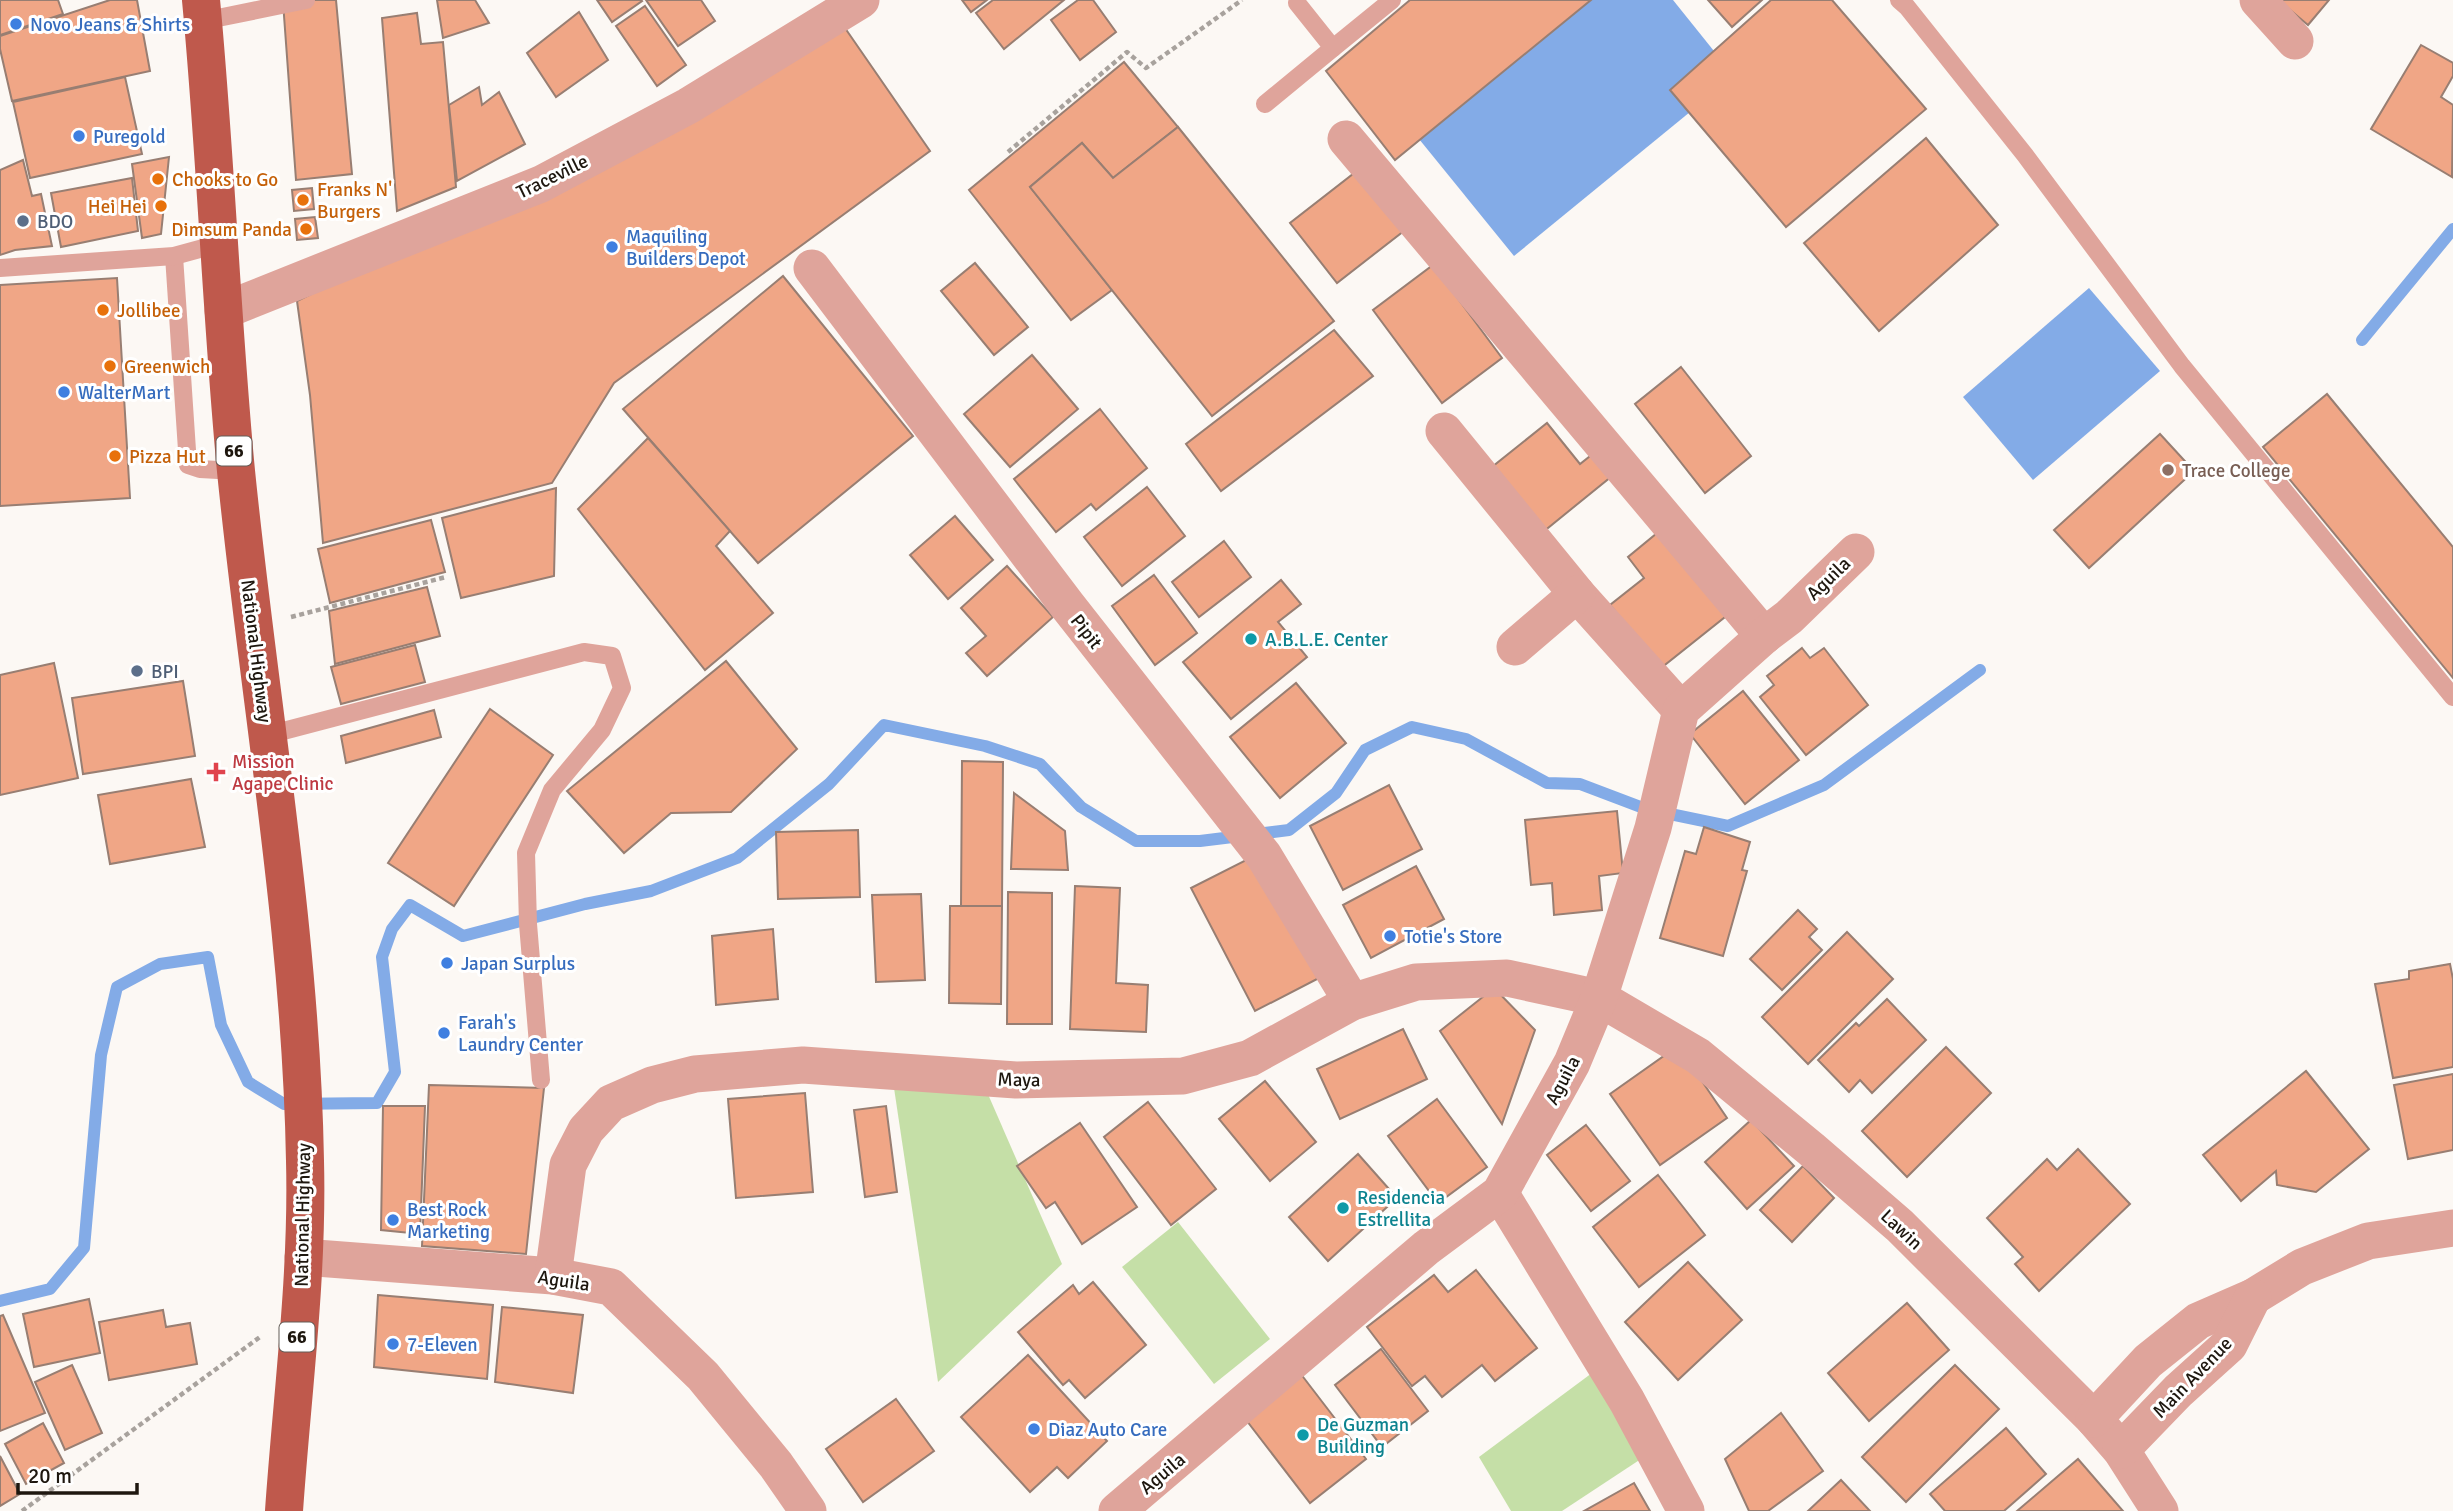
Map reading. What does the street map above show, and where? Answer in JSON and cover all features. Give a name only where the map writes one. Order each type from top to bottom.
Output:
[{"type":"main road","name":"National Highway","points":[[202,11],[236,471],[288,900],[300,1058],[305,1163],[303,1257],[286,1511]]},
{"type":"street","name":"Traceville","points":[[223,311],[541,184],[688,106],[861,0]]},
{"type":"street","points":[[2258,0],[2295,41]]},
{"type":"street","points":[[1346,139],[1763,636]]},
{"type":"street","name":"Pipit","points":[[812,268],[1067,605],[1264,856],[1352,1002]]},
{"type":"street","points":[[1444,431],[1577,594],[1681,710]]},
{"type":"street","name":"Aguila","points":[[1117,1511],[1426,1248],[1500,1193],[1572,1063],[1599,998],[1656,813],[1681,710],[1788,617],[1856,552]]},
{"type":"street","points":[[1515,647],[1577,594]]},
{"type":"street","name":"Maya","points":[[553,1276],[568,1165],[586,1130],[611,1103],[652,1085],[695,1074],[803,1065],[1016,1080],[1183,1076],[1251,1058],[1352,1002],[1416,982],[1507,978],[1599,998]]},
{"type":"street","name":"Lawin","points":[[1599,998],[1698,1056],[1900,1226],[2094,1419],[2121,1450],[2160,1511]]},
{"type":"street","points":[[1500,1193],[1627,1401],[1686,1511]]},
{"type":"street","name":"Main Avenue","points":[[2094,1419],[2148,1361],[2198,1321],[2253,1297],[2302,1267],[2368,1241],[2453,1228]]},
{"type":"street","name":"Aguila","points":[[303,1257],[553,1276],[611,1287],[703,1376],[776,1465],[808,1511]]},
{"type":"street","name":"Main Avenue","points":[[2121,1450],[2178,1391],[2229,1345],[2253,1297]]},
{"type":"lane","points":[[202,11],[306,0]]},
{"type":"lane","points":[[1265,104],[1392,0]]},
{"type":"lane","points":[[1899,0],[2025,155],[2182,366],[2453,697]]},
{"type":"lane","points":[[1297,1],[1333,48]]},
{"type":"lane","points":[[0,268],[173,256],[218,244]]},
{"type":"lane","points":[[173,256],[188,465],[200,469],[236,471]]},
{"type":"lane","points":[[268,735],[584,652],[612,656],[622,688],[602,730],[552,790],[526,853],[528,919],[541,1080]]},
{"type":"path","points":[[1008,152],[1127,52],[1146,68],[1242,0]]},
{"type":"path","points":[[253,627],[446,577]]},
{"type":"path","points":[[22,1511],[256,1338],[298,1326]]},
{"type":"green space","points":[[894,1088],[987,1092],[1062,1264],[938,1382]]},
{"type":"green space","points":[[1178,1222],[1270,1339],[1214,1384],[1122,1267]]},
{"type":"green space","points":[[1592,1373],[1647,1455],[1562,1511],[1511,1511],[1479,1457]]},
{"type":"water","points":[[1589,0],[1673,0],[1734,76],[1514,256],[1419,139]]},
{"type":"water","points":[[2089,288],[2160,371],[2033,480],[1963,397]]},
{"type":"building","name":"Novo Jeans & Shirts","points":[[0,0],[58,0],[63,14],[0,35]]},
{"type":"building","points":[[110,0],[137,0],[150,71],[12,101],[0,49],[0,36]]},
{"type":"building","points":[[336,0],[352,174],[296,180],[283,2]]},
{"type":"building","points":[[437,0],[475,0],[489,23],[443,38]]},
{"type":"building","points":[[597,0],[641,0],[642,1],[612,22]]},
{"type":"building","points":[[646,0],[701,0],[715,21],[678,46]]},
{"type":"building","points":[[962,0],[987,0],[971,12]]},
{"type":"building","points":[[993,0],[1064,0],[1004,49],[976,13]]},
{"type":"building","points":[[1078,0],[1093,0],[1116,32],[1080,60],[1051,20]]},
{"type":"building","points":[[1410,0],[1591,0],[1395,160],[1326,71]]},
{"type":"building","points":[[1708,0],[1762,0],[1732,27]]},
{"type":"building","points":[[1771,0],[1832,0],[1926,109],[1786,227],[1670,90]]},
{"type":"building","points":[[2278,0],[2329,0],[2308,25]]},
{"type":"building","points":[[645,6],[686,65],[657,86],[616,26]]},
{"type":"building","points":[[579,12],[608,60],[556,97],[527,53]]},
{"type":"building","points":[[417,13],[421,44],[443,42],[456,187],[397,211],[382,18]]},
{"type":"building","name":"Maquiling Builders Depot","points":[[845,28],[930,151],[614,383],[552,483],[323,543],[310,395],[297,301]]},
{"type":"building","points":[[2421,45],[2453,63],[2453,76],[2441,97],[2453,105],[2452,177],[2371,129]]},
{"type":"building","points":[[1124,62],[1178,127],[1113,178],[1082,143],[1030,187],[1112,290],[1071,320],[969,190]]},
{"type":"building","name":"Puregold","points":[[125,77],[142,154],[30,178],[13,102]]},
{"type":"building","points":[[479,87],[482,105],[499,92],[525,144],[457,181],[449,105]]},
{"type":"building","points":[[1178,127],[1334,321],[1212,416],[1030,187],[1082,143],[1113,178]]},
{"type":"building","points":[[1926,138],[1998,225],[1879,331],[1804,243]]},
{"type":"building","points":[[169,157],[161,234],[142,238],[132,164]]},
{"type":"building","name":"BDO","points":[[23,160],[32,196],[41,194],[52,246],[15,250],[0,255],[0,170]]},
{"type":"building","points":[[1362,167],[1409,227],[1337,283],[1290,223]]},
{"type":"building","points":[[132,178],[138,231],[61,247],[51,193]]},
{"type":"building","name":"Franks N' Burgers","points":[[312,188],[314,209],[294,211],[292,190]]},
{"type":"building","name":"Dimsum Panda","points":[[315,217],[318,238],[297,240],[295,219]]},
{"type":"building","points":[[975,263],[1028,327],[994,355],[941,291]]},
{"type":"building","points":[[1433,265],[1502,358],[1442,403],[1373,310]]},
{"type":"building","points":[[783,276],[913,436],[758,563],[623,409]]},
{"type":"building","points":[[117,278],[130,498],[0,506],[0,285]]},
{"type":"building","points":[[1334,330],[1373,376],[1221,491],[1186,444]]},
{"type":"building","points":[[1032,355],[1078,409],[1010,467],[964,414]]},
{"type":"building","points":[[1681,367],[1751,456],[1705,493],[1635,404]]},
{"type":"building","points":[[2327,394],[2453,547],[2453,678],[2263,447]]},
{"type":"building","points":[[1100,409],[1147,468],[1096,510],[1091,504],[1056,532],[1014,479]]},
{"type":"building","points":[[1547,423],[1580,464],[1594,453],[1612,476],[1543,532],[1492,467]]},
{"type":"building","points":[[2160,434],[2194,471],[2089,568],[2054,530]]},
{"type":"building","points":[[648,438],[730,531],[716,546],[773,613],[705,670],[578,509]]},
{"type":"building","points":[[1147,487],[1185,536],[1122,586],[1084,537]]},
{"type":"building","points":[[556,488],[554,576],[461,598],[442,518]]},
{"type":"building","points":[[955,516],[993,560],[948,599],[910,555]]},
{"type":"building","points":[[431,520],[445,572],[330,603],[318,549]]},
{"type":"building","points":[[1662,529],[1730,613],[1661,668],[1610,605],[1644,578],[1628,557]]},
{"type":"building","points":[[1224,541],[1251,577],[1199,617],[1172,582]]},
{"type":"building","points":[[1007,566],[1053,617],[987,676],[966,653],[986,636],[961,608]]},
{"type":"building","points":[[1154,575],[1197,633],[1155,665],[1112,606]]},
{"type":"building","name":"A.B.L.E. Center","points":[[1281,580],[1301,604],[1278,622],[1307,657],[1231,719],[1183,662]]},
{"type":"building","points":[[427,587],[440,636],[335,664],[329,611]]},
{"type":"building","points":[[415,645],[425,682],[341,704],[331,667]]},
{"type":"building","points":[[1802,648],[1810,658],[1824,648],[1868,705],[1806,755],[1760,697],[1774,685],[1767,676]]},
{"type":"building","points":[[726,661],[797,749],[731,812],[671,813],[624,853],[567,791]]},
{"type":"building","points":[[54,663],[78,778],[0,795],[0,675]]},
{"type":"building","points":[[183,681],[195,756],[83,774],[72,698]]},
{"type":"building","points":[[1296,683],[1346,743],[1280,798],[1230,737]]},
{"type":"building","points":[[1743,691],[1799,760],[1745,804],[1690,734]]},
{"type":"building","points":[[490,709],[553,755],[454,906],[388,863]]},
{"type":"building","points":[[434,710],[441,737],[346,763],[341,736]]},
{"type":"building","points":[[962,761],[1003,762],[1002,906],[961,906]]},
{"type":"building","points":[[191,779],[205,847],[110,864],[98,795]]},
{"type":"building","points":[[1389,785],[1422,849],[1343,890],[1310,826]]},
{"type":"building","points":[[1014,793],[1065,831],[1068,870],[1011,869]]},
{"type":"building","points":[[1617,811],[1623,873],[1599,876],[1602,910],[1554,915],[1552,883],[1531,885],[1525,820]]},
{"type":"building","points":[[1704,827],[1750,842],[1742,870],[1747,871],[1723,956],[1660,938],[1685,851],[1696,854]]},
{"type":"building","points":[[858,830],[860,897],[778,899],[776,832]]},
{"type":"building","points":[[1256,855],[1319,978],[1255,1011],[1191,888]]},
{"type":"building","points":[[1416,866],[1444,919],[1371,958],[1343,905]]},
{"type":"building","points":[[1075,886],[1120,888],[1116,983],[1148,985],[1146,1032],[1070,1029]]},
{"type":"building","points":[[1008,892],[1052,893],[1052,1024],[1007,1024]]},
{"type":"building","points":[[921,894],[925,980],[876,982],[872,895]]},
{"type":"building","points":[[950,906],[1002,906],[1001,1004],[949,1003]]},
{"type":"building","points":[[1798,910],[1817,929],[1809,937],[1822,950],[1782,990],[1750,959]]},
{"type":"building","points":[[773,929],[778,999],[716,1005],[712,936]]},
{"type":"building","points":[[1847,932],[1893,979],[1808,1064],[1762,1017]]},
{"type":"building","points":[[2450,964],[2453,979],[2453,1067],[2393,1078],[2375,984],[2409,979],[2409,971]]},
{"type":"building","points":[[1494,988],[1535,1030],[1502,1124],[1440,1031]]},
{"type":"building","points":[[1887,999],[1926,1040],[1872,1093],[1860,1080],[1849,1092],[1818,1060],[1856,1023],[1859,1026]]},
{"type":"building","points":[[1403,1029],[1427,1079],[1340,1119],[1317,1069]]},
{"type":"building","points":[[1678,1046],[1727,1118],[1660,1165],[1610,1094]]},
{"type":"building","points":[[1946,1047],[1991,1093],[1907,1177],[1862,1131]]},
{"type":"building","points":[[2306,1071],[2369,1149],[2316,1192],[2277,1185],[2276,1171],[2241,1201],[2203,1155]]},
{"type":"building","points":[[2453,1074],[2453,1150],[2408,1159],[2394,1085]]},
{"type":"building","points":[[1265,1081],[1316,1142],[1270,1181],[1219,1119]]},
{"type":"building","points":[[429,1085],[544,1088],[526,1254],[422,1246]]},
{"type":"building","points":[[805,1093],[813,1192],[736,1198],[728,1099]]},
{"type":"building","points":[[1437,1099],[1487,1167],[1438,1203],[1388,1136]]},
{"type":"building","points":[[1148,1102],[1216,1189],[1171,1225],[1104,1137]]},
{"type":"building","points":[[383,1106],[425,1106],[420,1234],[381,1230]]},
{"type":"building","points":[[886,1106],[897,1192],[865,1197],[854,1110]]},
{"type":"building","points":[[1751,1120],[1794,1166],[1747,1209],[1705,1162]]},
{"type":"building","points":[[1080,1123],[1137,1207],[1082,1244],[1055,1202],[1046,1208],[1017,1166]]},
{"type":"building","points":[[1586,1125],[1630,1181],[1591,1211],[1547,1155]]},
{"type":"building","points":[[2078,1149],[2130,1204],[2039,1291],[2015,1264],[2023,1257],[1987,1218],[2047,1159],[2057,1170]]},
{"type":"building","name":"Residencia Estrellita","points":[[1358,1154],[1397,1198],[1328,1261],[1289,1217]]},
{"type":"building","points":[[1803,1166],[1834,1198],[1792,1242],[1760,1210]]},
{"type":"building","points":[[1658,1175],[1705,1235],[1639,1287],[1593,1227]]},
{"type":"building","points":[[1688,1262],[1742,1320],[1678,1380],[1625,1322]]},
{"type":"building","points":[[1476,1270],[1537,1348],[1495,1381],[1482,1365],[1442,1397],[1425,1376],[1412,1386],[1367,1327],[1434,1275],[1448,1292]]},
{"type":"building","points":[[1093,1282],[1146,1345],[1085,1398],[1069,1380],[1063,1385],[1018,1332],[1073,1285],[1079,1294]]},
{"type":"building","points":[[378,1295],[493,1305],[487,1379],[374,1367]]},
{"type":"building","points":[[89,1299],[100,1353],[34,1367],[23,1314]]},
{"type":"building","points":[[1907,1303],[1949,1350],[1869,1421],[1828,1373]]},
{"type":"building","points":[[502,1307],[583,1315],[573,1393],[495,1382]]},
{"type":"building","points":[[163,1310],[166,1327],[190,1323],[197,1364],[109,1380],[99,1322]]},
{"type":"building","points":[[3,1315],[45,1413],[0,1431],[0,1316]]},
{"type":"building","points":[[1381,1349],[1428,1411],[1382,1447],[1335,1385]]},
{"type":"building","name":"Diaz Auto Care","points":[[1028,1355],[1107,1441],[1068,1478],[1057,1467],[1030,1492],[961,1417]]},
{"type":"building","points":[[72,1365],[102,1433],[65,1450],[35,1382]]},
{"type":"building","points":[[1955,1365],[1999,1409],[1906,1502],[1862,1457]]},
{"type":"building","name":"De Guzman Building","points":[[1297,1369],[1366,1459],[1310,1503],[1240,1412]]},
{"type":"building","points":[[896,1399],[934,1451],[863,1502],[826,1449]]},
{"type":"building","points":[[1781,1413],[1823,1471],[1768,1511],[1749,1511],[1725,1459]]},
{"type":"building","points":[[43,1423],[64,1463],[26,1484],[5,1444]]},
{"type":"building","points":[[2006,1428],[2046,1474],[2004,1511],[1945,1511],[1930,1494]]},
{"type":"building","points":[[0,1456],[20,1494],[0,1506]]},
{"type":"building","points":[[2078,1459],[2123,1511],[2017,1511]]},
{"type":"building","points":[[1841,1480],[1870,1511],[1808,1511]]},
{"type":"building","points":[[1634,1483],[1650,1511],[1584,1511]]},
{"type":"waterway","points":[[2362,340],[2453,229]]},
{"type":"waterway","points":[[0,1301],[50,1289],[84,1248],[101,1055],[117,987],[160,964],[208,957],[221,1025],[248,1082],[284,1104],[377,1103],[395,1072],[382,957],[392,929],[410,905],[463,936],[585,904],[651,891],[737,858],[829,784],[884,725],[985,746],[1040,764],[1081,807],[1136,841],[1200,841],[1289,830],[1336,793],[1365,750],[1412,727],[1466,739],[1547,783],[1580,784],[1646,809],[1728,826],[1824,785],[1980,670]]},
{"type":"place","name":"Novo Jeans & Shirts","points":[[16,24]]},
{"type":"place","name":"Puregold","points":[[79,136]]},
{"type":"place","name":"Chooks to Go","points":[[158,179]]},
{"type":"place","name":"Franks N' Burgers","points":[[303,200]]},
{"type":"place","name":"Hei Hei","points":[[161,206]]},
{"type":"place","name":"BDO","points":[[23,221]]},
{"type":"place","name":"Dimsum Panda","points":[[306,229]]},
{"type":"place","name":"Maquiling Builders Depot","points":[[612,247]]},
{"type":"place","name":"Jollibee","points":[[103,310]]},
{"type":"place","name":"Greenwich","points":[[110,366]]},
{"type":"place","name":"WalterMart","points":[[64,392]]},
{"type":"place","name":"Pizza Hut","points":[[115,456]]},
{"type":"place","name":"Trace College","points":[[2168,470]]},
{"type":"place","name":"A.B.L.E. Center","points":[[1251,639]]},
{"type":"place","name":"BPI","points":[[137,671]]},
{"type":"place","name":"Mission Agape Clinic","points":[[216,772]]},
{"type":"place","name":"Totie's Store","points":[[1390,936]]},
{"type":"place","name":"Japan Surplus","points":[[447,963]]},
{"type":"place","name":"Farah's Laundry Center","points":[[444,1033]]},
{"type":"place","name":"Residencia Estrellita","points":[[1343,1208]]},
{"type":"place","name":"Best Rock Marketing","points":[[393,1220]]},
{"type":"place","name":"7-Eleven","points":[[393,1344]]},
{"type":"place","name":"Diaz Auto Care","points":[[1034,1429]]},
{"type":"place","name":"De Guzman Building","points":[[1303,1435]]}]
